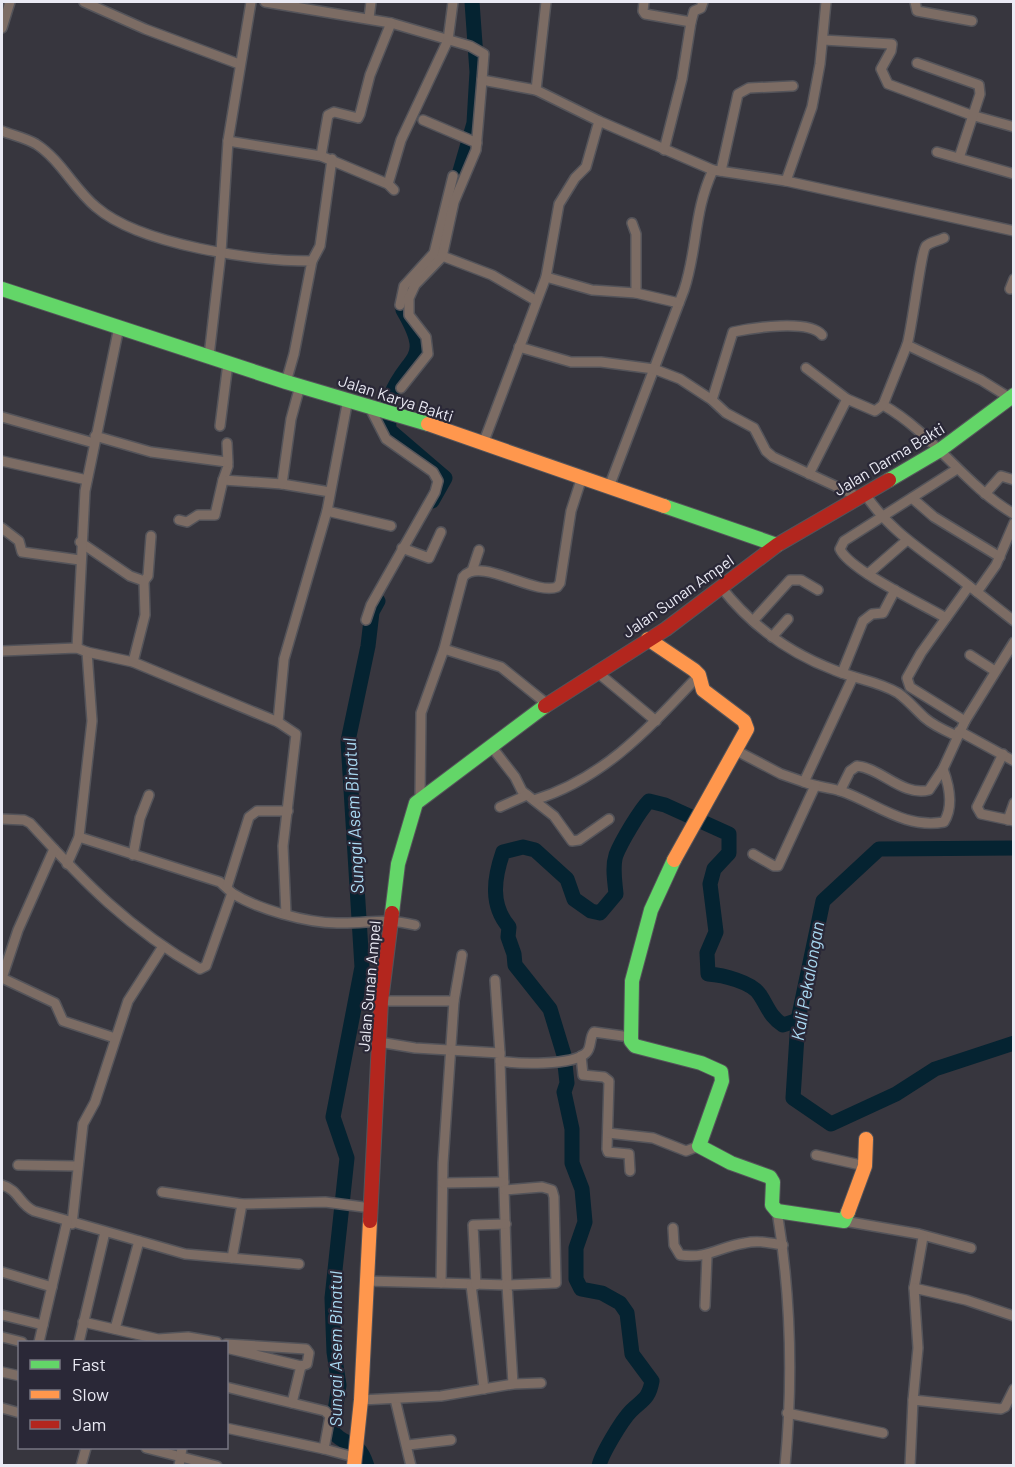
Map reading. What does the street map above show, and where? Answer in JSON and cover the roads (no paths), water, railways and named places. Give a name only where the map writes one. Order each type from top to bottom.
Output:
[{"type":"street","points":[[2,28],[10,2]]},
{"type":"street","points":[[84,2],[145,29],[239,64]]},
{"type":"street","points":[[208,356],[220,252],[228,141],[250,2]]},
{"type":"street","points":[[265,2],[369,18],[483,51],[475,142],[438,255],[408,288],[400,305]]},
{"type":"street","points":[[369,18],[371,2]]},
{"type":"street","points":[[228,141],[332,159],[391,187],[401,140],[448,40],[453,2]]},
{"type":"street","points":[[536,90],[546,2]]},
{"type":"street","points":[[644,2],[643,11],[647,15],[691,22]]},
{"type":"street","points":[[664,150],[682,79],[691,22],[694,11],[700,8],[703,2]]},
{"type":"street","points":[[786,181],[812,106],[823,40],[826,2]]},
{"type":"street","points":[[915,2],[916,11],[972,21]]},
{"type":"street","points":[[321,156],[328,115],[334,112],[358,118],[370,75],[391,23]]},
{"type":"street","points":[[823,40],[892,44],[891,51],[880,69],[888,84],[971,116],[1014,127]]},
{"type":"street","points":[[917,63],[979,84],[980,94],[959,158]]},
{"type":"street","points":[[482,80],[536,90],[599,121],[717,171],[786,181],[1014,231]]},
{"type":"street","points":[[609,487],[679,303],[690,268],[699,207],[717,171],[738,94],[749,88],[793,86]]},
{"type":"street","points":[[423,120],[475,142]]},
{"type":"street","points":[[483,444],[535,300],[546,277],[559,204],[575,178],[586,167],[599,121]]},
{"type":"street","points":[[2,131],[35,144],[66,173],[95,206],[109,217],[156,237],[220,252],[312,261]]},
{"type":"street","points":[[937,152],[1014,174]]},
{"type":"street","points":[[286,382],[294,354],[312,261],[320,246],[332,159]]},
{"type":"street","points":[[438,255],[453,176]]},
{"type":"street","points":[[632,223],[636,234],[636,293]]},
{"type":"street","points":[[806,368],[847,399],[875,411],[883,405],[907,345],[918,294],[921,254],[924,247],[944,238]]},
{"type":"street","points":[[438,255],[492,275],[535,300]]},
{"type":"street","points":[[546,277],[591,290],[636,293],[679,303]]},
{"type":"street","points":[[1010,289],[1014,279]]},
{"type":"street","points":[[401,388],[407,377],[426,359],[429,348],[426,337],[409,315],[408,288]]},
{"type":"street","name":"Jalan Karya Bakti","points":[[2,289],[286,382],[379,408],[777,545]]},
{"type":"street","points":[[712,400],[733,332],[800,325],[818,330],[822,335]]},
{"type":"street","points":[[77,648],[80,542],[87,480],[119,327]]},
{"type":"street","points":[[907,345],[1012,396]]},
{"type":"street","points":[[519,347],[571,362],[601,362],[654,369],[692,386],[726,413],[754,428],[766,451],[773,457],[871,505],[906,541],[1014,621]]},
{"type":"street","points":[[220,426],[228,363]]},
{"type":"street","points":[[282,483],[291,418],[300,386]]},
{"type":"street","name":"Jalan Darma Bakti","points":[[777,545],[871,505],[945,456],[1012,396]]},
{"type":"street","points":[[278,722],[284,659],[327,511],[348,399]]},
{"type":"street","points":[[810,474],[847,399]]},
{"type":"street","points":[[883,405],[915,426],[985,494],[1014,514]]},
{"type":"street","points":[[366,620],[371,605],[435,492],[438,481],[433,472],[386,439],[379,408]]},
{"type":"street","points":[[2,417],[151,452],[228,463]]},
{"type":"street","points":[[179,520],[187,522],[198,515],[215,515],[228,463],[228,443]]},
{"type":"street","points":[[2,460],[87,480]]},
{"type":"street","points":[[946,618],[868,574],[845,558],[840,549],[871,505],[912,498],[957,469]]},
{"type":"street","points":[[985,494],[1001,476],[1014,480]]},
{"type":"street","points":[[420,798],[421,713],[444,649],[461,582],[466,573],[472,571],[546,588],[557,587],[560,583],[573,500],[582,477]]},
{"type":"street","points":[[223,480],[282,483],[330,492]]},
{"type":"street","points":[[912,498],[934,517],[1000,557]]},
{"type":"street","points":[[327,511],[391,526]]},
{"type":"street","points":[[965,721],[910,687],[907,681],[911,668],[946,618],[1000,557],[1014,523]]},
{"type":"street","points":[[2,528],[19,541],[21,552],[80,560]]},
{"type":"street","points":[[403,549],[429,558],[441,532]]},
{"type":"street","points":[[133,662],[145,615],[144,581],[148,576],[151,536]]},
{"type":"street","points":[[868,574],[906,541]]},
{"type":"street","points":[[80,542],[130,576],[144,581]]},
{"type":"street","name":"Jalan Sunan Ampel","points":[[355,1453],[361,1400],[381,1001],[398,864],[412,812],[420,798],[547,704],[648,639],[777,545]]},
{"type":"street","points":[[472,571],[479,550]]},
{"type":"street","points":[[753,621],[790,580],[801,580],[818,590]]},
{"type":"street","points":[[721,587],[753,621],[772,637],[804,657],[899,694],[930,722],[1014,761]]},
{"type":"street","points":[[842,673],[863,621],[872,614],[883,613],[895,590]]},
{"type":"street","points":[[772,637],[788,620]]},
{"type":"street","points":[[648,639],[699,675],[703,690],[747,724],[651,910],[632,981],[633,1017],[630,1037],[635,1046],[702,1063],[721,1072],[722,1081],[699,1146]]},
{"type":"street","points":[[840,791],[850,771],[857,766],[890,782],[922,791],[930,790],[944,769],[965,721],[1014,642]]},
{"type":"street","points":[[2,651],[77,648],[133,662],[278,722],[296,734],[283,861],[286,914]]},
{"type":"street","points":[[444,649],[501,668],[547,704]]},
{"type":"street","points":[[67,864],[79,837],[92,721],[87,652]]},
{"type":"street","points":[[970,655],[995,671]]},
{"type":"street","points":[[597,672],[656,721]]},
{"type":"street","points":[[500,807],[574,786],[604,766],[656,721],[699,675]]},
{"type":"street","points":[[804,782],[853,676]]},
{"type":"street","points":[[491,746],[531,798],[554,816],[572,841],[579,840],[609,819]]},
{"type":"street","points":[[735,750],[781,774],[815,786],[840,791],[908,821],[921,824],[941,822],[946,817],[950,793],[944,769]]},
{"type":"street","points":[[1003,754],[977,807],[981,814],[1011,820],[1014,802]]},
{"type":"street","points":[[753,854],[774,867],[778,866],[815,786]]},
{"type":"street","points":[[133,855],[140,818],[149,795]]},
{"type":"street","points":[[2,819],[24,820],[112,909],[162,948],[203,968],[229,890],[249,817],[257,811],[288,811]]},
{"type":"street","points":[[79,837],[220,882],[229,890],[286,914],[337,924],[391,919],[415,925]]},
{"type":"street","points":[[54,849],[18,930],[2,978],[55,1003],[63,1022],[115,1038]]},
{"type":"street","points":[[39,1341],[70,1223],[83,1124],[95,1102],[128,1001],[162,948]]},
{"type":"street","points":[[441,1283],[443,1183],[453,1051],[454,1001],[462,955]]},
{"type":"street","points":[[495,980],[513,1384]]},
{"type":"street","points":[[381,1001],[454,1001]]},
{"type":"street","points":[[379,1042],[540,1063],[581,1056],[589,1049],[594,1032],[630,1037]]},
{"type":"street","points":[[581,1056],[583,1075],[604,1077],[609,1081],[608,1152],[629,1154],[630,1171]]},
{"type":"street","points":[[608,1133],[653,1138],[686,1151],[699,1146],[770,1177],[773,1182],[772,1205],[777,1211],[783,1245],[790,1341],[785,1466]]},
{"type":"street","points":[[844,1221],[865,1166],[866,1139]]},
{"type":"street","points":[[816,1155],[865,1166]]},
{"type":"street","points":[[18,1164],[77,1166]]},
{"type":"street","points":[[366,1281],[473,1285],[552,1285],[556,1283],[552,1190],[542,1187],[443,1183]]},
{"type":"street","points":[[2,1185],[16,1191],[25,1207],[70,1223],[185,1254],[299,1264]]},
{"type":"street","points":[[162,1192],[242,1204],[336,1203],[371,1208]]},
{"type":"street","points":[[232,1258],[242,1204]]},
{"type":"street","points":[[777,1211],[919,1234],[923,1237],[971,1248]]},
{"type":"street","points":[[483,1389],[473,1285],[473,1225],[506,1224]]},
{"type":"street","points":[[673,1228],[677,1252],[707,1256],[757,1241],[783,1245]]},
{"type":"street","points":[[79,1341],[105,1232]]},
{"type":"street","points":[[910,1466],[918,1348],[914,1288],[923,1237]]},
{"type":"street","points":[[115,1329],[139,1241]]},
{"type":"street","points":[[705,1305],[707,1256]]},
{"type":"street","points":[[2,1272],[52,1287]]},
{"type":"street","points":[[914,1288],[966,1300],[1014,1316]]},
{"type":"street","points":[[2,1315],[43,1325]]},
{"type":"street","points":[[83,1322],[165,1341]]},
{"type":"street","points":[[2,1337],[18,1341]]},
{"type":"street","points":[[158,1339],[188,1337],[206,1341]]},
{"type":"street","points":[[228,1346],[306,1349],[309,1353],[308,1362],[302,1366],[292,1403]]},
{"type":"street","points":[[228,1347],[302,1366]]},
{"type":"street","points":[[2,1372],[18,1376]]},
{"type":"street","points":[[361,1400],[441,1396],[513,1384],[542,1383]]},
{"type":"street","points":[[228,1387],[328,1413],[324,1449]]},
{"type":"street","points":[[913,1401],[1001,1409],[1005,1407],[1014,1389]]},
{"type":"street","points":[[395,1399],[408,1445],[411,1466]]},
{"type":"street","points":[[2,1408],[18,1412]]},
{"type":"street","points":[[788,1413],[883,1433]]},
{"type":"street","points":[[228,1428],[324,1449],[355,1453]]},
{"type":"street","points":[[408,1445],[451,1440]]},
{"type":"street","points":[[81,1466],[86,1449]]},
{"type":"street","points":[[150,1449],[217,1466]]},
{"type":"waterway","name":"Sungai Asem Binatul","points":[[451,202],[474,123],[477,72],[472,2]]},
{"type":"waterway","name":"Sungai Asem Binatul","points":[[406,290],[403,310],[412,327],[417,349],[415,357],[390,397],[389,430],[445,478],[432,501]]},
{"type":"waterway","name":"Sungai Asem Binatul","points":[[367,1466],[360,1451],[332,1431],[339,1385],[334,1352],[332,1298],[347,1158],[333,1117],[362,967],[348,741],[368,646],[372,612],[378,601]]},
{"type":"waterway","points":[[599,1466],[617,1429],[627,1415],[647,1396],[652,1381],[632,1354],[627,1313],[620,1303],[602,1293],[581,1289],[576,1279],[576,1248],[585,1222],[582,1189],[572,1163],[572,1129],[564,1092],[567,1083],[564,1055],[550,1009],[515,965],[508,937],[509,927],[503,919],[496,900],[497,872],[503,852],[523,847],[535,850],[567,879],[574,899],[591,911],[600,913],[616,894],[614,864],[618,849],[649,801],[665,805],[729,834],[729,853],[714,869],[710,884],[716,932],[707,953],[708,974],[751,986],[760,995],[772,1015],[783,1025],[798,1020]]},
{"type":"waterway","name":"Kali Pekalongan","points":[[1014,848],[879,849],[823,901],[798,1020],[793,1098],[831,1124],[896,1094],[935,1069],[1014,1043]]}]
